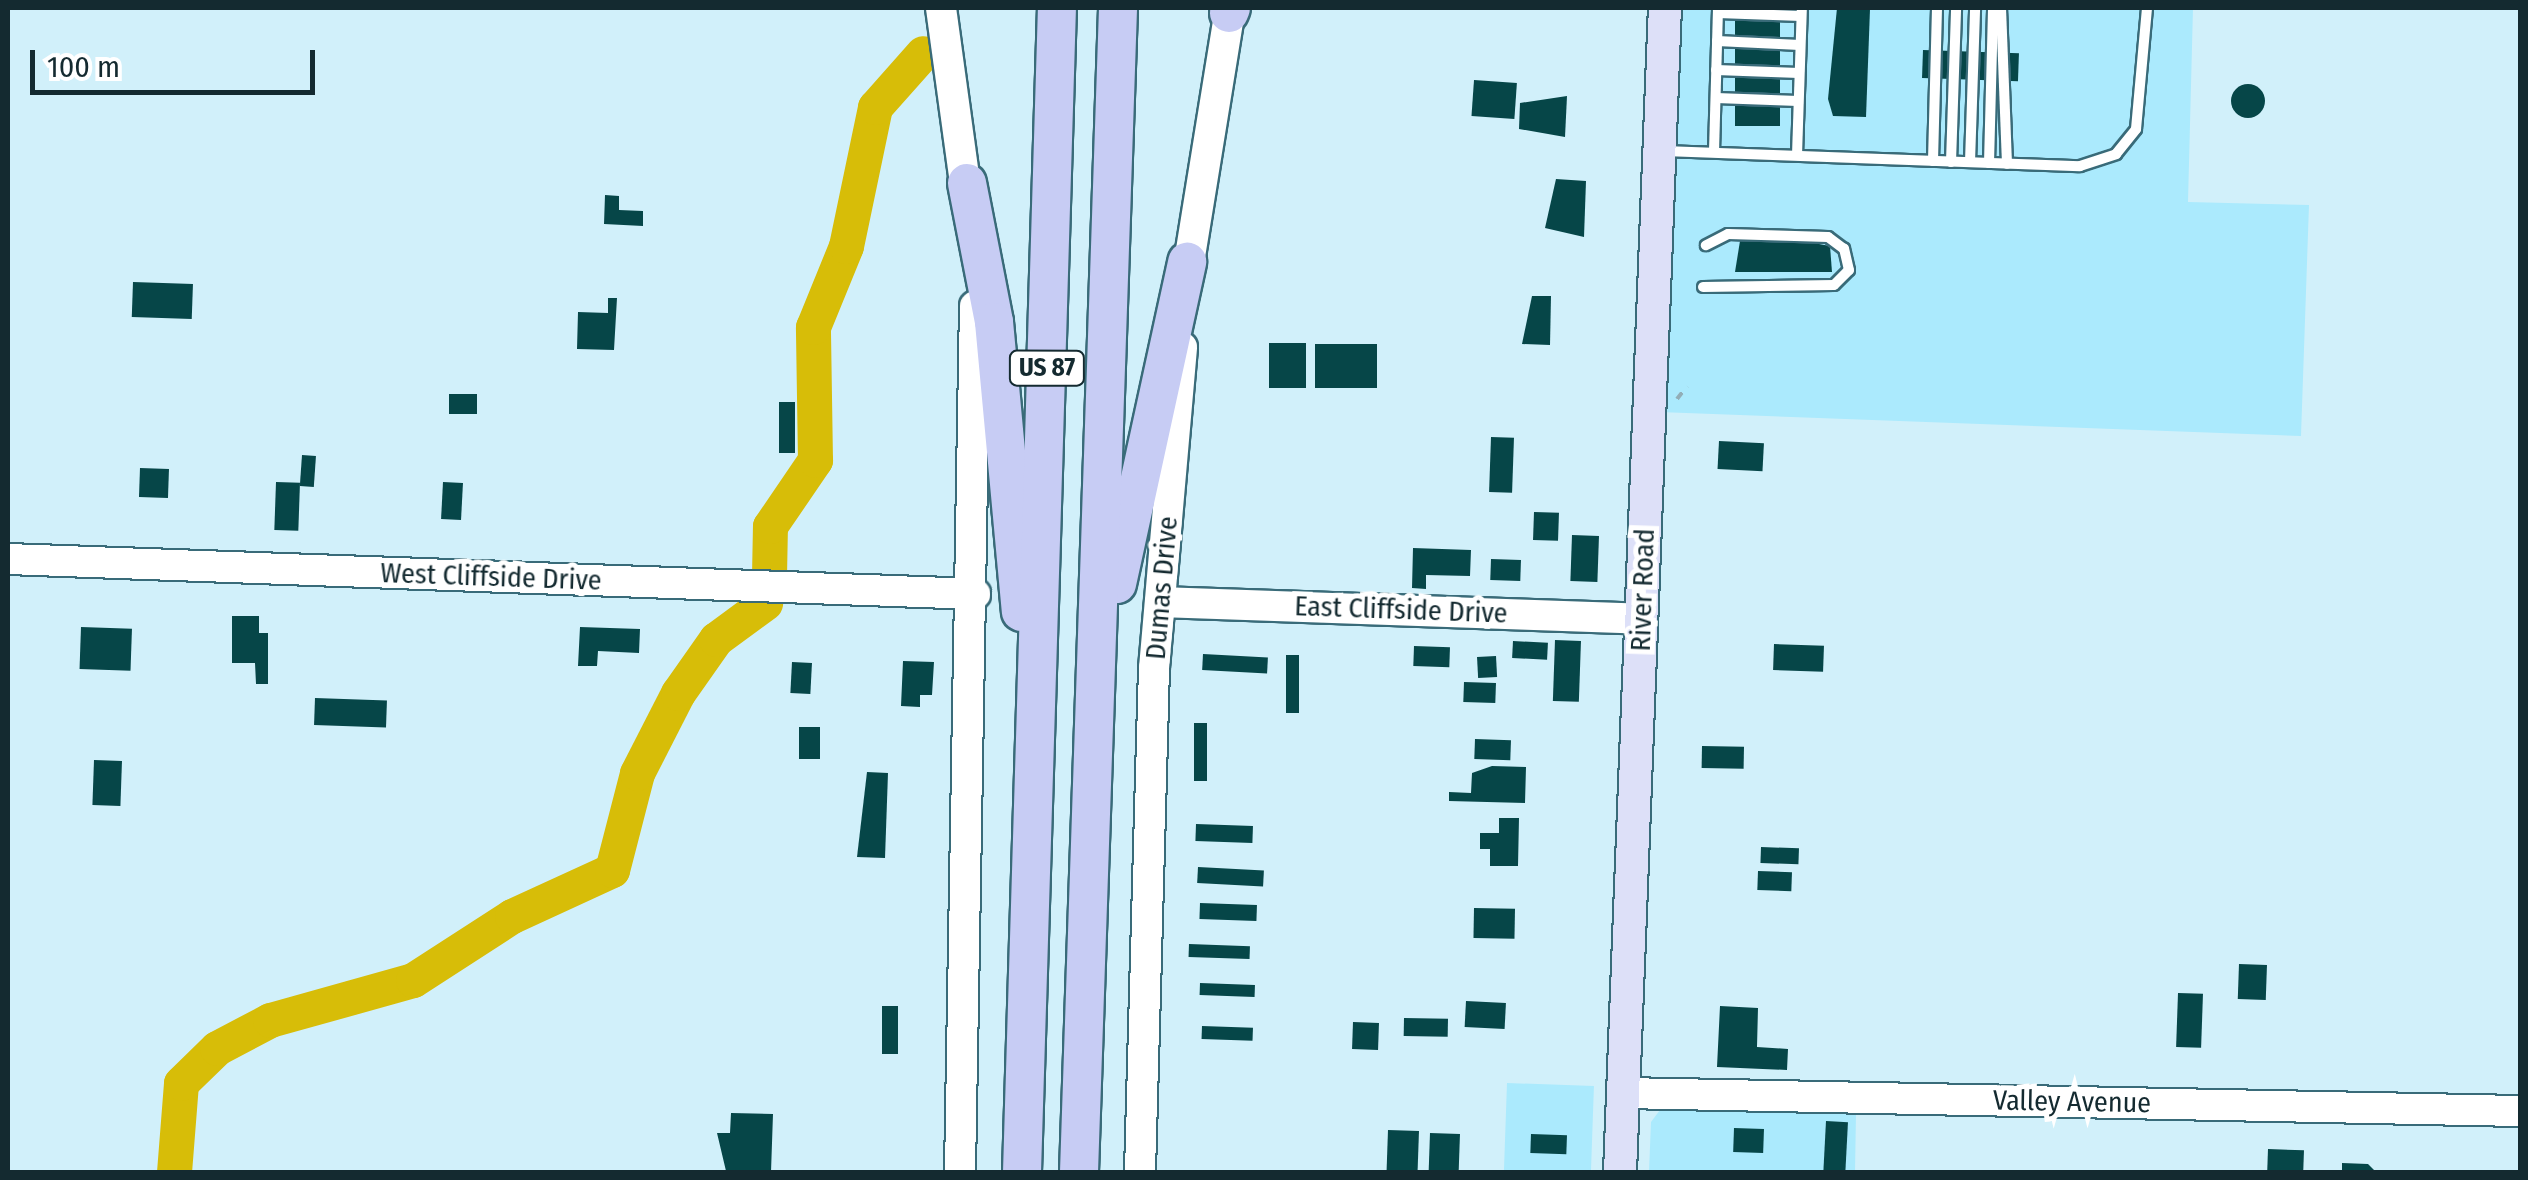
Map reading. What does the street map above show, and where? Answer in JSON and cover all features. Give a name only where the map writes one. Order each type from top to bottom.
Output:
[{"type":"highway","name":"US 87","points":[[1022,1172],[1057,8]]},
{"type":"highway","name":"US 87","points":[[1079,1172],[1118,8]]},
{"type":"highway","points":[[967,184],[994,322],[1037,728]]},
{"type":"highway","points":[[1098,670],[1187,262]]},
{"type":"main road","points":[[941,8],[967,184],[977,337],[960,1172]]},
{"type":"main road","name":"River Road","points":[[1620,1172],[1665,8]]},
{"type":"main road","name":"Dumas Drive","points":[[1140,1172],[1160,602],[1187,262],[1230,9]]},
{"type":"main road","name":"West Cliffside Drive","points":[[8,560],[974,594]]},
{"type":"main road","name":"East Cliffside Drive","points":[[1160,602],[1642,619]]},
{"type":"main road","name":"Valley Avenue","points":[[1623,1093],[2520,1111]]},
{"type":"lane","points":[[1933,161],[1937,8]]},
{"type":"lane","points":[[1951,162],[1956,8]]},
{"type":"lane","points":[[1970,162],[1975,8]]},
{"type":"lane","points":[[1989,163],[1993,8]]},
{"type":"lane","points":[[2002,8],[2007,164]]},
{"type":"lane","points":[[1660,150],[2080,166],[2116,154],[2145,102],[2147,8]]},
{"type":"lane","points":[[1714,152],[1718,10],[1802,12],[1796,156]]},
{"type":"lane","points":[[1717,41],[1800,45]]},
{"type":"lane","points":[[1716,70],[1800,73]]},
{"type":"lane","points":[[1716,98],[1798,101]]},
{"type":"lane","points":[[1703,288],[1834,285],[1849,270],[1844,249],[1828,237],[1728,234],[1706,244]]},
{"type":"shaded area","points":[[1678,8],[2193,8],[2188,202],[2309,205],[2301,436],[1659,412]]},
{"type":"shaded area","points":[[1507,1083],[1594,1086],[1591,1172],[1504,1172]]},
{"type":"shaded area","points":[[1660,1110],[1856,1114],[1855,1172],[1649,1172],[1651,1122]]},
{"type":"building","points":[[1735,8],[1780,8],[1780,126],[1735,126]]},
{"type":"building","points":[[1837,8],[1870,9],[1866,117],[1833,116],[1828,99]]},
{"type":"building","points":[[1923,50],[2019,53],[2018,81],[1922,78]]},
{"type":"building","points":[[1474,80],[1517,83],[1514,119],[1471,116]]},
{"type":"building","points":[[2248,84],[2260,89],[2265,101],[2260,113],[2248,118],[2236,113],[2231,101],[2236,89]]},
{"type":"building","points":[[1567,96],[1565,137],[1519,129],[1520,103]]},
{"type":"building","points":[[1556,179],[1586,181],[1584,237],[1545,228]]},
{"type":"building","points":[[605,195],[619,196],[619,210],[643,211],[643,226],[604,224]]},
{"type":"building","points":[[1786,238],[1830,246],[1832,272],[1735,272],[1740,241]]},
{"type":"building","points":[[133,282],[193,284],[192,319],[132,317]]},
{"type":"building","points":[[1532,296],[1551,296],[1550,345],[1522,344]]},
{"type":"building","points":[[608,298],[617,298],[614,350],[577,349],[578,312],[608,313]]},
{"type":"building","points":[[1269,343],[1306,343],[1306,388],[1269,388]]},
{"type":"building","points":[[1315,344],[1377,344],[1377,388],[1315,388]]},
{"type":"building","points":[[449,394],[477,394],[477,414],[449,414]]},
{"type":"building","points":[[779,402],[795,402],[795,453],[779,453]]},
{"type":"building","points":[[1491,437],[1514,438],[1512,493],[1489,492]]},
{"type":"building","points":[[1719,441],[1764,443],[1762,471],[1718,469]]},
{"type":"building","points":[[302,455],[316,456],[314,487],[300,486]]},
{"type":"building","points":[[140,468],[169,469],[168,498],[139,497]]},
{"type":"building","points":[[276,482],[300,483],[298,531],[274,530]]},
{"type":"building","points":[[443,482],[463,483],[461,520],[441,519]]},
{"type":"building","points":[[1534,512],[1559,513],[1558,541],[1533,540]]},
{"type":"building","points":[[1572,535],[1599,536],[1597,582],[1570,581]]},
{"type":"building","points":[[1413,548],[1471,550],[1470,576],[1426,575],[1426,589],[1412,588]]},
{"type":"building","points":[[1491,559],[1521,560],[1520,581],[1490,580]]},
{"type":"building","points":[[232,616],[259,616],[259,633],[268,633],[268,684],[256,684],[255,663],[232,663]]},
{"type":"building","points":[[81,627],[132,629],[131,671],[80,669]]},
{"type":"building","points":[[580,627],[640,629],[639,653],[598,651],[597,666],[578,666]]},
{"type":"building","points":[[1555,640],[1581,641],[1579,702],[1553,701]]},
{"type":"building","points":[[1513,641],[1548,643],[1547,660],[1512,658]]},
{"type":"building","points":[[1774,644],[1824,646],[1823,672],[1773,670]]},
{"type":"building","points":[[1414,646],[1450,647],[1449,667],[1413,666]]},
{"type":"building","points":[[1203,654],[1268,657],[1267,673],[1202,670]]},
{"type":"building","points":[[1286,655],[1299,655],[1299,713],[1286,713]]},
{"type":"building","points":[[1496,656],[1497,677],[1478,678],[1477,657]]},
{"type":"building","points":[[903,661],[934,662],[932,695],[920,695],[920,707],[901,706]]},
{"type":"building","points":[[792,662],[812,663],[810,694],[790,693]]},
{"type":"building","points":[[1464,682],[1496,683],[1495,703],[1463,702]]},
{"type":"building","points":[[315,698],[387,701],[386,727],[314,725]]},
{"type":"building","points":[[1194,723],[1207,723],[1207,781],[1194,781]]},
{"type":"building","points":[[799,727],[820,727],[820,759],[799,759]]},
{"type":"building","points":[[1475,739],[1511,740],[1510,760],[1474,759]]},
{"type":"building","points":[[1702,746],[1744,747],[1744,769],[1702,768]]},
{"type":"building","points":[[94,760],[122,761],[120,806],[92,805]]},
{"type":"building","points":[[1492,766],[1526,767],[1525,803],[1449,801],[1449,792],[1471,793],[1472,773]]},
{"type":"building","points":[[867,772],[888,773],[885,858],[857,857]]},
{"type":"building","points":[[1499,818],[1519,818],[1518,866],[1490,866],[1490,849],[1480,849],[1480,833],[1499,833]]},
{"type":"building","points":[[1196,824],[1253,826],[1252,843],[1195,841]]},
{"type":"building","points":[[1761,847],[1799,848],[1798,864],[1760,863]]},
{"type":"building","points":[[1198,867],[1264,870],[1263,886],[1197,883]]},
{"type":"building","points":[[1758,871],[1792,872],[1791,891],[1757,890]]},
{"type":"building","points":[[1200,903],[1257,905],[1256,921],[1199,919]]},
{"type":"building","points":[[1474,908],[1515,909],[1514,939],[1473,938]]},
{"type":"building","points":[[1189,944],[1250,946],[1250,959],[1189,957]]},
{"type":"building","points":[[2239,964],[2267,965],[2266,1000],[2238,999]]},
{"type":"building","points":[[1200,983],[1255,985],[1255,997],[1200,995]]},
{"type":"building","points":[[2178,993],[2203,994],[2201,1048],[2176,1047]]},
{"type":"building","points":[[1466,1001],[1506,1003],[1505,1029],[1465,1027]]},
{"type":"building","points":[[882,1006],[898,1006],[898,1054],[882,1054]]},
{"type":"building","points":[[1720,1006],[1758,1008],[1757,1047],[1788,1049],[1787,1070],[1717,1067]]},
{"type":"building","points":[[1404,1018],[1448,1019],[1448,1037],[1404,1036]]},
{"type":"building","points":[[1353,1022],[1379,1023],[1378,1050],[1352,1049]]},
{"type":"building","points":[[1202,1026],[1253,1028],[1253,1041],[1202,1039]]},
{"type":"building","points":[[731,1113],[773,1114],[771,1172],[726,1171],[717,1133],[730,1133]]},
{"type":"building","points":[[1826,1121],[1848,1122],[1845,1172],[1823,1172]]},
{"type":"building","points":[[1734,1128],[1764,1129],[1763,1153],[1733,1152]]},
{"type":"building","points":[[1388,1130],[1419,1131],[1418,1172],[1387,1172]]},
{"type":"building","points":[[1430,1133],[1460,1134],[1459,1172],[1429,1172]]},
{"type":"building","points":[[1531,1134],[1567,1135],[1566,1154],[1530,1153]]},
{"type":"building","points":[[2268,1149],[2304,1150],[2303,1172],[2267,1172]]},
{"type":"building","points":[[2342,1163],[2368,1164],[2376,1172],[2342,1172]]},
{"type":"waterway","points":[[769,576],[770,526],[815,460],[813,327],[846,246],[875,107],[923,53]]},
{"type":"waterway","points":[[174,1172],[181,1083],[217,1048],[270,1020],[413,980],[512,916],[612,870],[637,773],[678,693],[716,639],[765,603]]}]
